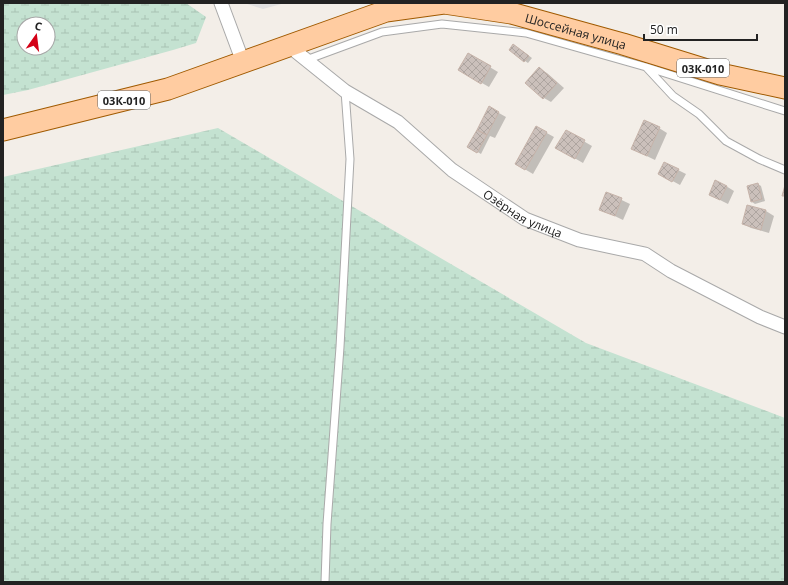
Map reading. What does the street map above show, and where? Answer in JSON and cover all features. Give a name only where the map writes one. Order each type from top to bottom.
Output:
[{"type":"main road","name":"Шоссейная улица","points":[[243,62],[386,11],[444,3],[499,7],[511,13],[623,44],[720,74],[785,88]]},
{"type":"main road","name":"03К-010","points":[[3,130],[168,89],[243,62]]},
{"type":"street","points":[[221,3],[243,62]]},
{"type":"street","name":"Озёрная улица","points":[[289,46],[345,92],[398,122],[452,170],[525,220],[579,240],[645,254],[671,272],[760,317],[785,327]]},
{"type":"lane","points":[[306,60],[382,32],[442,24],[526,33],[646,67],[785,111]]},
{"type":"lane","points":[[623,44],[673,96],[700,114],[726,141],[759,159],[785,170]]},
{"type":"lane","points":[[325,582],[327,524],[340,347],[350,159],[345,92]]},
{"type":"shaded area","points":[[244,3],[285,3],[263,9]]},
{"type":"green space","points":[[3,3],[186,3],[206,17],[196,43],[28,90],[3,95]]},
{"type":"green space","points":[[218,128],[586,343],[785,418],[785,582],[3,582],[3,177]]},
{"type":"building","points":[[513,44],[529,56],[524,62],[509,50]]},
{"type":"building","points":[[468,53],[491,66],[481,84],[458,70]]},
{"type":"building","points":[[539,67],[557,83],[543,99],[525,83]]},
{"type":"building","points":[[489,106],[499,112],[487,135],[477,130]]},
{"type":"building","points":[[644,120],[660,127],[647,156],[631,149]]},
{"type":"building","points":[[536,126],[547,132],[525,170],[515,164]]},
{"type":"building","points":[[477,130],[487,135],[477,153],[467,147]]},
{"type":"building","points":[[566,130],[585,140],[575,159],[555,148]]},
{"type":"building","points":[[664,162],[679,169],[672,182],[658,174]]},
{"type":"building","points":[[715,180],[727,186],[720,200],[709,195]]},
{"type":"building","points":[[758,183],[762,199],[751,202],[747,186]]},
{"type":"building","points":[[785,185],[785,196],[782,196]]},
{"type":"building","points":[[606,192],[622,198],[615,216],[599,210]]},
{"type":"building","points":[[747,205],[766,210],[761,230],[742,224]]}]
